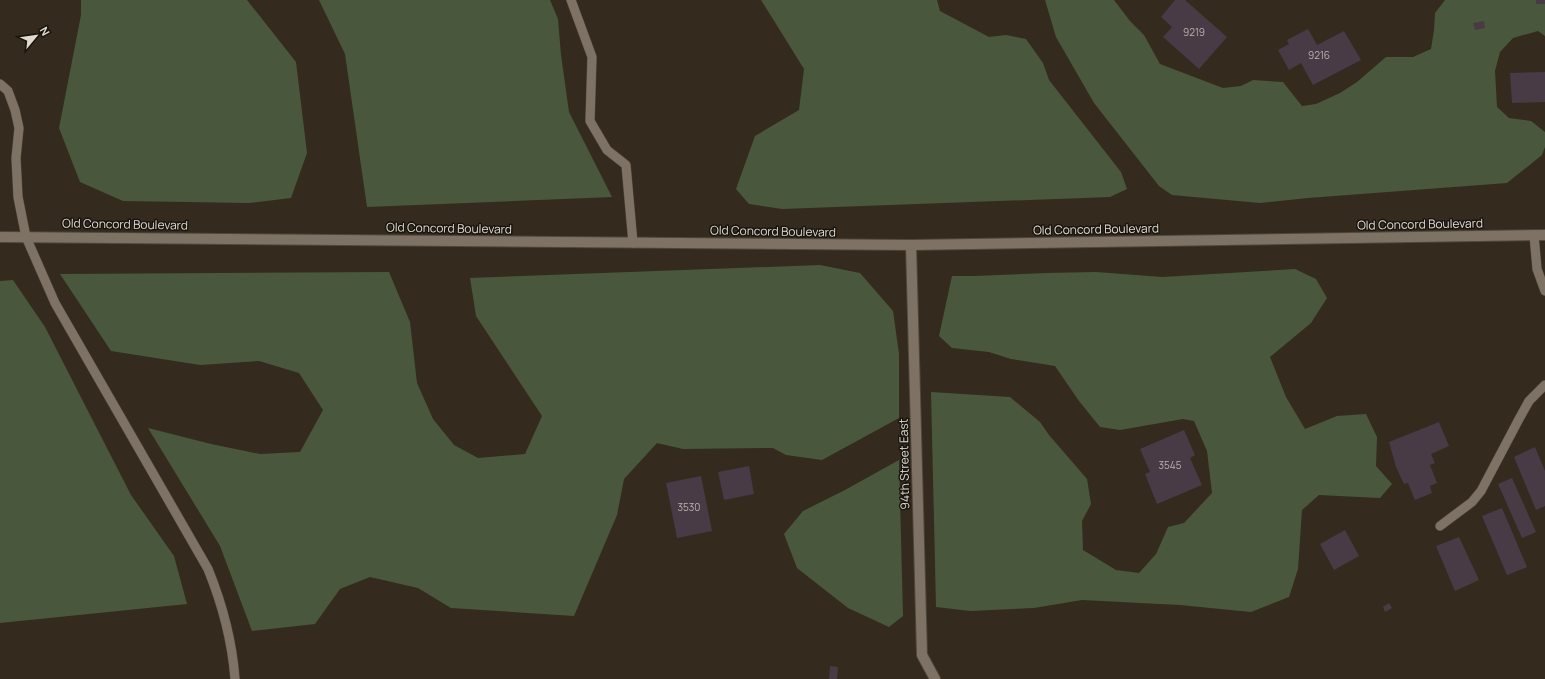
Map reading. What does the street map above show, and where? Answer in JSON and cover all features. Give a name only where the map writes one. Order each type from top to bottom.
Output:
[{"type":"street","name":"Old Concord Boulevard","points":[[0,237],[912,245],[1545,235]]},
{"type":"street","name":"94th Street East","points":[[912,245],[922,655],[935,679]]},
{"type":"lane","points":[[571,0],[592,57],[590,121],[606,150],[626,165],[633,243]]},
{"type":"lane","points":[[0,84],[8,91],[15,110],[19,128],[16,158],[18,197],[26,237],[55,303],[208,569],[228,626],[233,653],[235,679]]},
{"type":"lane","points":[[1534,235],[1537,269],[1545,292]]},
{"type":"lane","points":[[1440,526],[1472,502],[1481,491],[1519,419],[1530,402],[1545,385]]},
{"type":"green space","points":[[81,0],[247,0],[296,62],[307,153],[291,198],[249,203],[123,201],[80,182],[59,128],[81,15]]},
{"type":"green space","points":[[319,0],[550,0],[558,19],[561,55],[569,112],[612,197],[367,207],[345,54]]},
{"type":"green space","points":[[761,0],[937,0],[940,11],[989,37],[1006,35],[1026,39],[1043,63],[1049,80],[1121,172],[1127,189],[1110,197],[782,209],[749,204],[736,189],[755,136],[799,110],[804,69]]},
{"type":"green space","points":[[1045,0],[1114,0],[1130,21],[1144,35],[1160,64],[1223,88],[1241,86],[1253,80],[1283,82],[1302,106],[1316,104],[1340,93],[1357,82],[1386,57],[1413,57],[1431,49],[1435,13],[1445,0],[1545,0],[1545,36],[1538,31],[1513,38],[1500,52],[1495,71],[1497,107],[1509,118],[1531,121],[1545,132],[1545,147],[1542,155],[1507,183],[1260,203],[1172,195],[1159,186],[1094,103],[1056,37]]},
{"type":"green space","points":[[820,265],[860,273],[893,311],[899,354],[899,418],[822,460],[786,455],[773,448],[683,449],[657,443],[624,479],[617,515],[574,616],[451,608],[418,588],[370,577],[340,589],[315,624],[252,631],[220,546],[148,428],[211,444],[260,454],[300,452],[323,410],[299,373],[259,361],[200,365],[111,351],[60,274],[389,272],[410,322],[417,383],[433,419],[454,445],[478,458],[525,454],[542,416],[476,316],[470,278]]},
{"type":"green space","points":[[1295,269],[1316,279],[1327,298],[1311,323],[1270,357],[1286,397],[1305,429],[1337,416],[1366,414],[1377,437],[1376,466],[1392,484],[1380,498],[1319,495],[1302,510],[1298,569],[1289,597],[1251,612],[1180,605],[1082,600],[1034,608],[970,611],[936,607],[931,392],[1010,397],[1040,422],[1049,435],[1087,479],[1091,504],[1082,521],[1083,550],[1116,570],[1139,573],[1156,554],[1168,527],[1184,523],[1212,493],[1207,451],[1194,421],[1183,419],[1120,430],[1100,427],[1079,401],[1055,366],[1011,359],[989,352],[952,348],[939,336],[952,276],[1096,272],[1162,277]]},
{"type":"green space","points":[[13,280],[45,327],[131,495],[174,556],[187,604],[0,623],[0,281]]},
{"type":"green space","points":[[899,460],[903,616],[889,627],[848,608],[797,568],[784,534],[803,511]]},
{"type":"building","points":[[1175,0],[1185,0],[1227,37],[1199,69],[1163,37],[1172,27],[1161,17]]},
{"type":"building","points":[[1536,0],[1545,0],[1545,4],[1536,4]]},
{"type":"building","points":[[1484,21],[1485,28],[1475,30],[1473,23]]},
{"type":"building","points":[[1308,29],[1317,45],[1344,31],[1361,60],[1313,85],[1301,63],[1289,70],[1278,50],[1289,44],[1287,40]]},
{"type":"building","points":[[1545,72],[1545,102],[1512,103],[1510,73]]},
{"type":"building","points":[[1439,422],[1449,446],[1431,454],[1435,463],[1430,465],[1437,483],[1430,486],[1432,493],[1415,500],[1408,483],[1404,484],[1396,467],[1389,442]]},
{"type":"building","points":[[1184,430],[1195,455],[1190,458],[1202,485],[1157,504],[1145,474],[1150,472],[1140,449]]},
{"type":"building","points":[[1535,447],[1545,471],[1545,506],[1536,510],[1514,457]]},
{"type":"building","points":[[749,466],[754,494],[724,500],[718,472]]},
{"type":"building","points":[[701,476],[712,531],[677,538],[666,483]]},
{"type":"building","points":[[1512,478],[1536,532],[1522,538],[1498,484]]},
{"type":"building","points":[[1502,508],[1527,567],[1507,575],[1482,516]]},
{"type":"building","points":[[1345,530],[1359,556],[1334,570],[1320,544]]},
{"type":"building","points":[[1459,537],[1479,580],[1455,591],[1436,546]]},
{"type":"building","points":[[1389,603],[1392,608],[1385,612],[1383,607]]},
{"type":"building","points":[[830,666],[838,667],[837,679],[829,679]]}]
